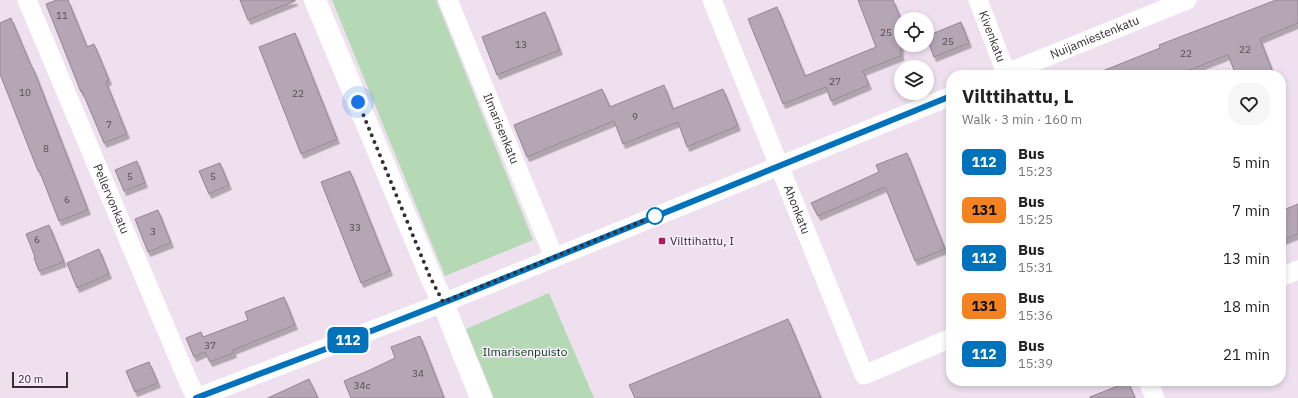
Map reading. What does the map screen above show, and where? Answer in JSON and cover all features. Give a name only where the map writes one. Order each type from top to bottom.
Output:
[{"type":"street","name":"Pellervonkatu","points":[[27,0],[196,398]]},
{"type":"street","points":[[316,0],[430,277],[443,302],[481,398]]},
{"type":"street","name":"Ilmarisenkatu","points":[[448,0],[554,257]]},
{"type":"street","name":"Ahonkatu","points":[[712,0],[864,375],[946,340]]},
{"type":"street","name":"Kivenkatu","points":[[978,0],[1003,70]]},
{"type":"street","name":"Nuijamiestenkatu","points":[[1014,70],[1187,0]]},
{"type":"street","points":[[196,398],[323,350],[946,98]]},
{"type":"street","points":[[1286,275],[1298,270]]},
{"type":"street","points":[[1150,386],[1155,398]]},
{"type":"green space","points":[[332,0],[436,0],[533,240],[445,276]]},
{"type":"green space","name":"Ilmarisenpuisto","points":[[549,293],[594,398],[494,398],[466,329]]},
{"type":"building","points":[[57,0],[68,0],[87,47],[94,44],[109,80],[106,82],[127,134],[104,143],[82,91],[81,92],[46,4]]},
{"type":"building","points":[[240,0],[295,0],[295,1],[248,20]]},
{"type":"building","points":[[858,0],[893,0],[898,12],[894,12],[894,52],[901,52],[901,56],[863,71],[869,85],[831,101],[826,87],[783,104],[748,19],[777,7],[805,76],[876,47]]},
{"type":"building","points":[[1276,0],[1298,0],[1298,23],[1260,39],[1272,70],[1234,70],[1228,55],[1190,70],[1105,70],[1160,48],[1159,45]]},
{"type":"building","points":[[545,12],[560,50],[497,75],[482,37]]},
{"type":"building","points":[[11,18],[33,68],[88,210],[59,221],[0,74],[0,23]]},
{"type":"building","points":[[961,22],[969,43],[934,57],[932,52],[934,52],[934,33]]},
{"type":"building","points":[[295,33],[337,139],[301,154],[259,47]]},
{"type":"building","points":[[664,85],[673,109],[723,89],[738,126],[687,147],[678,122],[623,144],[614,121],[527,157],[514,125],[602,89],[610,107]]},
{"type":"building","points":[[907,153],[945,249],[915,261],[885,187],[818,216],[811,203],[879,172],[876,165]]},
{"type":"building","points":[[137,161],[145,183],[124,191],[115,170]]},
{"type":"building","points":[[220,163],[229,185],[209,194],[199,171]]},
{"type":"building","points":[[350,171],[390,271],[361,283],[321,182]]},
{"type":"building","points":[[1298,204],[1298,234],[1286,239],[1286,209]]},
{"type":"building","points":[[158,210],[171,243],[148,252],[135,219]]},
{"type":"building","points":[[49,225],[64,262],[39,271],[26,234]]},
{"type":"building","points":[[99,249],[109,274],[77,288],[67,263]]},
{"type":"building","points":[[284,297],[295,325],[233,350],[234,353],[210,362],[205,352],[194,357],[186,338],[201,332],[203,337],[248,320],[245,312]]},
{"type":"building","points":[[788,319],[821,398],[635,398],[629,385]]},
{"type":"building","points":[[420,336],[444,398],[351,398],[344,381],[395,358],[391,347]]},
{"type":"building","points":[[149,362],[158,383],[135,392],[126,371]]},
{"type":"building","points":[[309,379],[318,398],[268,398]]},
{"type":"building","points":[[1118,386],[1130,386],[1135,398],[1090,398]]},
{"type":"bus line","name":"112","points":[[196,398],[458,297],[946,98]]},
{"type":"place","name":"Vilttihattu, I","points":[[662,241]]},
{"type":"route","points":[[358,102],[430,277],[443,302],[655,216]]}]
